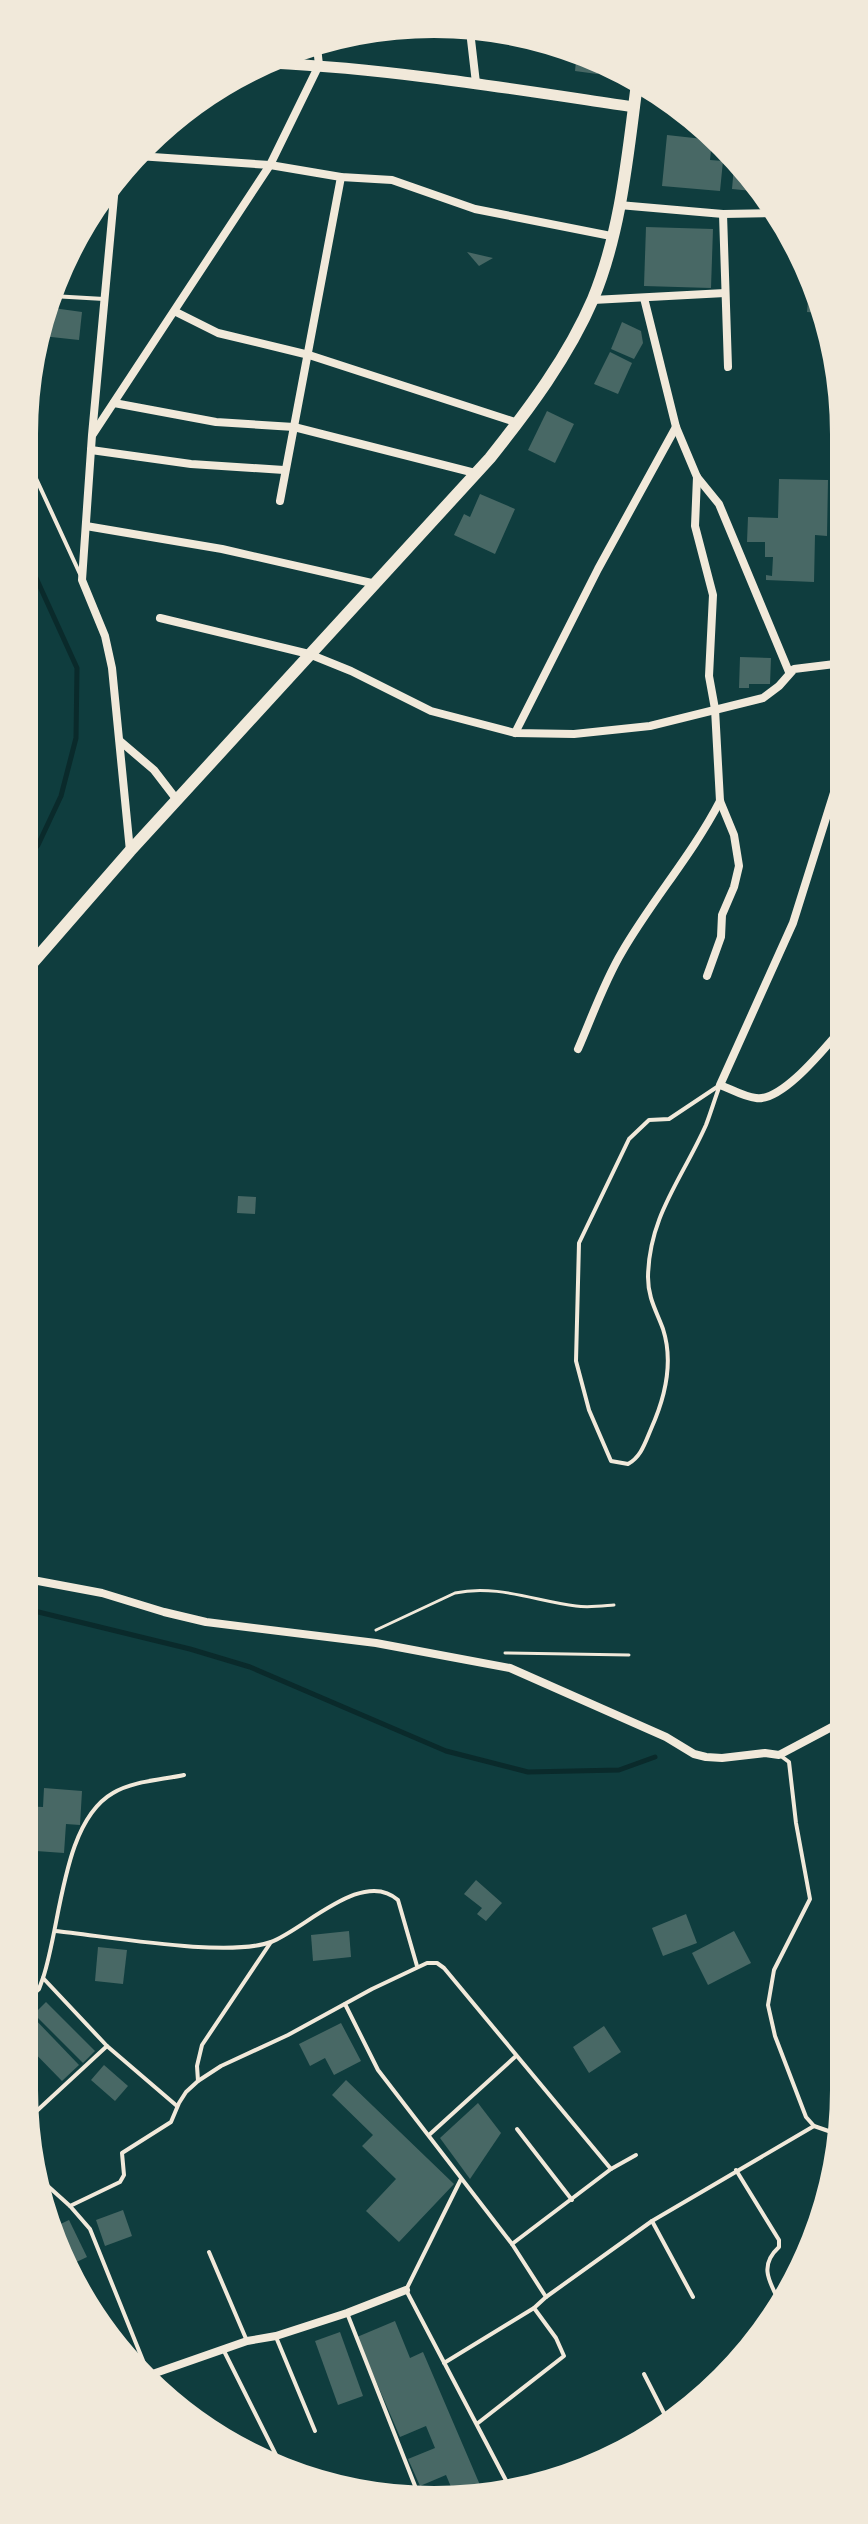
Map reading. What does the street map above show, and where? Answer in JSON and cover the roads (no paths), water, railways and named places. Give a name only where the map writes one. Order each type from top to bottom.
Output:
[{"type":"main road","points":[[36,959],[130,851],[475,473],[518,423],[555,370],[593,300],[619,205],[636,91]]},
{"type":"street","points":[[471,38],[476,83]]},
{"type":"street","points":[[92,435],[176,312],[270,165],[319,65],[318,54]]},
{"type":"street","points":[[288,64],[476,83],[634,107]]},
{"type":"street","points":[[149,157],[270,165],[341,177],[392,180],[475,209],[611,236]]},
{"type":"street","points":[[280,501],[341,177]]},
{"type":"street","points":[[114,197],[82,580],[107,644],[115,683],[130,851]]},
{"type":"street","points":[[619,205],[723,214],[765,213]]},
{"type":"street","points":[[723,214],[728,367]]},
{"type":"street","points":[[593,300],[725,293]]},
{"type":"street","points":[[644,298],[676,427],[697,477],[719,504],[789,672]]},
{"type":"street","points":[[176,312],[218,333],[309,355],[518,423]]},
{"type":"street","points":[[114,403],[216,422],[294,427],[475,473]]},
{"type":"street","points":[[515,733],[598,569],[676,427]]},
{"type":"street","points":[[91,450],[191,464],[284,470]]},
{"type":"street","points":[[697,477],[695,526],[713,595],[708,652],[715,709],[720,801],[734,835],[739,866],[722,915],[721,937],[707,976]]},
{"type":"street","points":[[86,526],[222,549],[376,584]]},
{"type":"street","points":[[160,618],[309,654],[431,711],[515,733],[574,734],[650,726],[763,698],[779,686],[789,672],[799,667],[832,664]]},
{"type":"street","points":[[120,741],[154,770],[177,800]]},
{"type":"street","points":[[832,799],[793,923],[720,1085],[758,1099],[767,1098],[804,1070],[832,1039]]},
{"type":"street","points":[[578,1049],[622,951],[690,854],[720,801]]},
{"type":"street","points":[[36,1581],[102,1593],[206,1622],[355,1641],[510,1668],[666,1737],[694,1754],[722,1758],[765,1753],[779,1755],[832,1727]]},
{"type":"street","points":[[157,2375],[223,2349],[276,2336],[406,2290]]},
{"type":"lane","points":[[61,296],[106,299]]},
{"type":"lane","points":[[36,479],[82,580]]},
{"type":"lane","points":[[720,1085],[706,1125],[669,1193],[651,1242],[649,1299],[663,1331],[668,1356],[668,1375],[657,1414],[637,1459],[628,1464],[611,1461],[589,1410],[576,1361],[579,1243],[629,1139],[649,1120],[669,1119],[720,1085]]},
{"type":"lane","points":[[779,1755],[789,1762],[810,1899],[774,1970],[768,2005],[775,2036],[806,2117],[814,2126],[830,2131]]},
{"type":"lane","points":[[36,1992],[43,1978],[75,1846],[92,1810],[118,1790],[184,1775]]},
{"type":"lane","points":[[55,1931],[191,1945],[245,1947],[271,1942],[356,1892],[385,1892],[398,1900],[417,1966]]},
{"type":"lane","points":[[198,2081],[197,2066],[202,2045],[271,1942]]},
{"type":"lane","points":[[70,2206],[120,2182],[124,2175],[122,2153],[171,2122],[177,2106],[198,2081],[221,2066],[288,2035],[417,1966],[433,1962],[444,1968],[611,2169]]},
{"type":"lane","points":[[43,1978],[107,2046],[177,2106]]},
{"type":"lane","points":[[345,2004],[378,2070],[512,2244],[546,2297]]},
{"type":"lane","points":[[37,2111],[107,2046]]},
{"type":"lane","points":[[428,2136],[516,2056]]},
{"type":"lane","points":[[444,2363],[534,2308],[652,2221],[814,2126]]},
{"type":"lane","points":[[517,2129],[572,2200]]},
{"type":"lane","points":[[512,2244],[611,2169],[636,2155]]},
{"type":"lane","points":[[736,2170],[779,2240],[779,2247],[768,2259],[767,2268],[777,2293]]},
{"type":"lane","points":[[461,2179],[406,2290],[507,2481]]},
{"type":"lane","points":[[48,2187],[90,2229],[139,2357]]},
{"type":"lane","points":[[652,2221],[693,2297]]},
{"type":"lane","points":[[209,2252],[247,2341]]},
{"type":"lane","points":[[478,2423],[564,2356],[556,2338],[534,2308]]},
{"type":"lane","points":[[347,2313],[416,2487]]},
{"type":"lane","points":[[276,2336],[315,2431]]},
{"type":"lane","points":[[223,2349],[276,2455]]},
{"type":"lane","points":[[644,2374],[665,2414]]},
{"type":"waterway","points":[[36,578],[77,668],[76,738],[61,796],[36,847]]},
{"type":"waterway","points":[[36,1611],[250,1667],[446,1751],[528,1772],[619,1770],[655,1757]]}]
